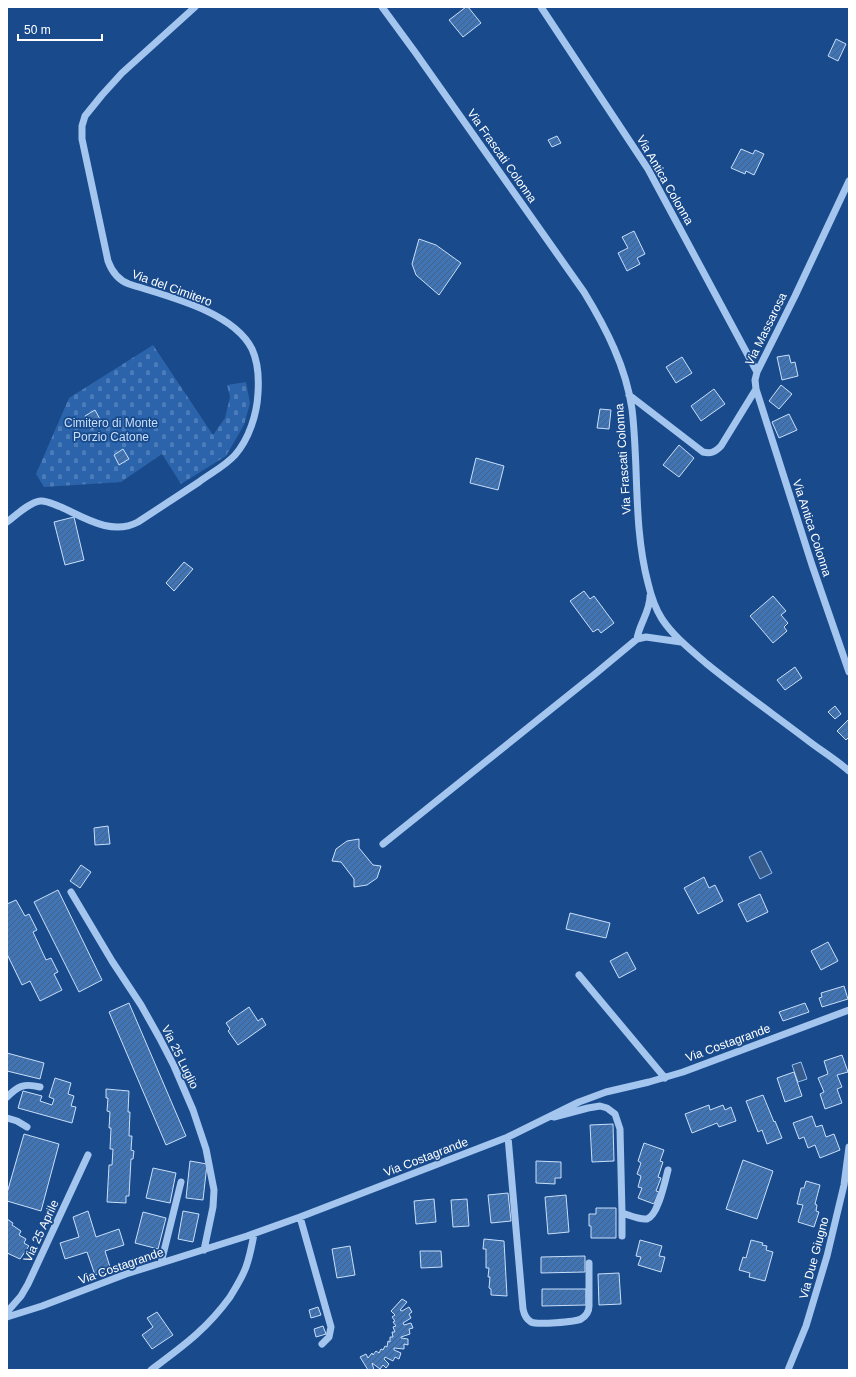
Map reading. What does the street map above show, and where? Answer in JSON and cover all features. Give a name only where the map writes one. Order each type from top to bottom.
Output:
[{"type":"street","name":"Via del Cimitero","points":[[7,522],[31,505],[43,501],[102,525],[115,528],[138,522],[232,458],[242,447],[249,432],[258,401],[258,383],[257,365],[254,354],[248,343],[240,334],[213,315],[186,302],[128,284],[116,275],[108,261],[83,142],[82,126],[90,109],[122,74],[195,7]]},
{"type":"street","name":"Via Frascati Colonna","points":[[382,7],[432,75],[584,292],[612,342],[624,375],[629,395],[632,417],[640,540],[644,569],[654,605],[662,619],[682,642],[722,676],[849,771]]},
{"type":"street","name":"Via Antica Colonna","points":[[541,7],[648,169],[757,372]]},
{"type":"street","name":"Via Massarosa","points":[[629,395],[695,448],[710,454],[716,451],[721,446],[756,389],[757,372],[795,296],[849,181]]},
{"type":"street","name":"Via Antica Colonna","points":[[756,389],[812,565],[849,672]]},
{"type":"street","points":[[637,639],[640,627],[649,606],[650,590]]},
{"type":"street","points":[[383,844],[637,639],[646,637],[682,642]]},
{"type":"street","name":"Via 25 Luglio","points":[[71,892],[156,1030],[195,1114],[206,1149],[214,1190],[213,1208],[204,1250]]},
{"type":"street","points":[[579,975],[666,1078]]},
{"type":"street","name":"Via Costagrande","points":[[7,1317],[28,1311],[126,1274],[254,1234],[508,1138],[571,1105],[594,1096],[666,1078],[849,1010]]},
{"type":"street","points":[[7,1097],[21,1086],[29,1084],[40,1087]]},
{"type":"street","points":[[540,1121],[593,1107],[604,1107],[613,1111],[620,1129],[622,1236]]},
{"type":"street","points":[[7,1118],[17,1121],[27,1127]]},
{"type":"street","points":[[508,1138],[524,1309],[528,1319],[531,1322],[537,1323],[574,1321],[585,1316],[588,1312],[589,1306],[589,1263]]},
{"type":"street","name":"Via Due Giugno","points":[[788,1370],[806,1326],[830,1246],[844,1185],[849,1148]]},
{"type":"street","name":"Via 25 Aprile","points":[[7,1312],[28,1284],[88,1155]]},
{"type":"street","points":[[622,1212],[645,1219],[653,1215],[657,1207],[668,1170]]},
{"type":"street","points":[[161,1263],[181,1182]]},
{"type":"street","points":[[300,1217],[332,1327],[330,1337],[322,1344]]},
{"type":"street","points":[[151,1370],[197,1335],[226,1302],[246,1268],[254,1234]]},
{"type":"green space","name":"Cimitero di Monte Porzio Catone","points":[[153,345],[213,435],[225,418],[230,397],[227,385],[246,382],[250,403],[244,425],[226,456],[181,484],[162,454],[121,482],[44,487],[36,474],[69,398]]},
{"type":"shaded area","points":[[761,851],[772,873],[760,879],[749,857]]},
{"type":"shaded area","points":[[801,1062],[807,1079],[798,1082],[792,1065]]},
{"type":"building","points":[[468,7],[481,23],[463,37],[449,20]]},
{"type":"building","points":[[836,39],[846,44],[838,61],[828,56]]},
{"type":"building","points":[[557,136],[561,143],[552,147],[548,140]]},
{"type":"building","points":[[741,149],[753,154],[755,150],[764,154],[754,175],[746,171],[745,174],[731,168]]},
{"type":"building","points":[[634,231],[645,254],[637,258],[640,264],[627,271],[618,253],[628,248],[622,237]]},
{"type":"building","points":[[419,239],[436,245],[461,263],[439,295],[416,275],[412,264]]},
{"type":"building","points":[[789,355],[791,363],[795,362],[798,376],[782,380],[777,357]]},
{"type":"building","points":[[682,357],[692,373],[676,383],[666,367]]},
{"type":"building","points":[[781,385],[792,394],[779,409],[769,401]]},
{"type":"building","points":[[714,389],[725,404],[701,421],[691,406]]},
{"type":"building","points":[[600,409],[611,410],[609,429],[597,428]]},
{"type":"building","points":[[95,410],[102,423],[92,429],[85,416]]},
{"type":"building","points":[[789,414],[797,430],[779,438],[772,422]]},
{"type":"building","points":[[679,445],[694,458],[679,477],[663,465]]},
{"type":"building","points":[[123,449],[129,459],[119,465],[114,455]]},
{"type":"building","points":[[476,458],[504,466],[498,490],[470,483]]},
{"type":"building","points":[[74,517],[84,560],[65,565],[54,522]]},
{"type":"building","points":[[184,562],[193,569],[174,591],[166,583]]},
{"type":"building","points":[[584,591],[590,599],[594,596],[614,623],[601,633],[598,629],[593,632],[570,601]]},
{"type":"building","points":[[773,596],[786,611],[781,615],[788,623],[784,627],[787,631],[773,643],[750,616]]},
{"type":"building","points":[[795,667],[802,678],[785,690],[777,680]]},
{"type":"building","points":[[835,706],[841,714],[835,719],[828,712]]},
{"type":"building","points":[[849,719],[849,737],[846,740],[837,731]]},
{"type":"building","points":[[108,826],[110,844],[95,845],[94,828]]},
{"type":"building","points":[[359,839],[359,848],[373,865],[381,866],[377,878],[367,885],[354,887],[354,879],[341,862],[332,861],[336,849],[347,841]]},
{"type":"building","points":[[81,865],[91,872],[80,888],[70,881]]},
{"type":"building","points":[[704,877],[709,888],[715,885],[723,901],[698,914],[684,888]]},
{"type":"building","points":[[58,890],[102,980],[79,992],[34,902]]},
{"type":"building","points":[[760,894],[768,912],[747,922],[738,904]]},
{"type":"building","points":[[16,900],[25,916],[29,914],[37,930],[33,932],[46,960],[51,958],[58,972],[54,974],[62,990],[40,1001],[30,981],[22,985],[7,954],[7,904]]},
{"type":"building","points":[[570,913],[610,923],[606,938],[566,929]]},
{"type":"building","points":[[828,942],[838,961],[821,970],[811,951]]},
{"type":"building","points":[[627,952],[636,969],[619,978],[610,961]]},
{"type":"building","points":[[844,986],[848,999],[822,1007],[819,998],[822,997],[821,993]]},
{"type":"building","points":[[129,1003],[186,1136],[166,1145],[109,1012]]},
{"type":"building","points":[[805,1003],[809,1012],[783,1021],[779,1012]]},
{"type":"building","points":[[249,1007],[258,1021],[262,1018],[266,1025],[238,1045],[228,1031],[230,1029],[226,1023]]},
{"type":"building","points":[[7,1053],[44,1063],[40,1079],[7,1071]]},
{"type":"building","points":[[842,1055],[848,1072],[837,1075],[842,1087],[837,1089],[842,1103],[825,1109],[820,1094],[824,1092],[818,1078],[828,1074],[824,1061]]},
{"type":"building","points":[[794,1072],[802,1096],[785,1102],[777,1078]]},
{"type":"building","points":[[55,1078],[71,1083],[68,1094],[74,1096],[71,1106],[76,1107],[72,1123],[18,1108],[23,1091],[42,1096],[40,1101],[52,1105],[54,1099],[49,1097]]},
{"type":"building","points":[[106,1089],[129,1091],[129,1136],[132,1136],[131,1150],[134,1151],[133,1159],[131,1159],[129,1196],[126,1196],[126,1203],[107,1202],[109,1165],[112,1165],[113,1149],[110,1149],[110,1112],[107,1111],[108,1098],[106,1098]]},
{"type":"building","points":[[763,1095],[782,1138],[767,1144],[762,1130],[758,1132],[746,1101]]},
{"type":"building","points":[[709,1105],[710,1110],[723,1105],[725,1110],[731,1107],[736,1121],[719,1127],[717,1123],[692,1133],[685,1114]]},
{"type":"building","points":[[812,1116],[816,1127],[822,1125],[826,1137],[834,1134],[840,1150],[820,1158],[815,1145],[808,1148],[804,1137],[799,1139],[793,1123]]},
{"type":"building","points":[[613,1124],[614,1161],[592,1162],[590,1125]]},
{"type":"building","points":[[24,1134],[59,1144],[41,1211],[7,1201],[7,1193]]},
{"type":"building","points":[[644,1143],[664,1150],[660,1161],[663,1162],[658,1177],[661,1178],[656,1191],[659,1192],[654,1204],[638,1198],[642,1188],[638,1187],[641,1176],[637,1174],[641,1163],[638,1161]]},
{"type":"building","points":[[743,1160],[773,1171],[757,1219],[726,1209]]},
{"type":"building","points":[[190,1161],[207,1164],[203,1200],[186,1198]]},
{"type":"building","points":[[536,1161],[561,1162],[561,1178],[555,1178],[555,1184],[536,1183]]},
{"type":"building","points":[[153,1168],[176,1173],[170,1203],[146,1198]]},
{"type":"building","points":[[806,1181],[820,1185],[815,1204],[817,1205],[816,1211],[819,1212],[814,1227],[798,1222],[803,1205],[797,1204],[801,1188],[804,1188]]},
{"type":"building","points":[[508,1193],[511,1221],[491,1223],[488,1195]]},
{"type":"building","points":[[566,1195],[569,1232],[548,1234],[545,1197]]},
{"type":"building","points":[[434,1199],[436,1222],[416,1224],[414,1201]]},
{"type":"building","points":[[467,1199],[469,1226],[453,1227],[451,1200]]},
{"type":"building","points":[[596,1208],[616,1208],[616,1238],[591,1238],[589,1214],[596,1214]]},
{"type":"building","points":[[88,1211],[96,1237],[119,1229],[124,1245],[105,1251],[111,1270],[95,1275],[87,1252],[65,1259],[60,1243],[79,1237],[73,1217]]},
{"type":"building","points":[[183,1211],[199,1214],[193,1242],[178,1239]]},
{"type":"building","points":[[143,1212],[166,1218],[158,1249],[135,1243]]},
{"type":"building","points":[[7,1219],[13,1223],[12,1225],[21,1231],[19,1235],[26,1239],[24,1243],[29,1246],[20,1259],[7,1253]]},
{"type":"building","points":[[484,1239],[504,1241],[507,1296],[491,1295],[491,1289],[489,1288],[490,1277],[488,1277],[489,1268],[486,1268],[486,1249],[483,1249]]},
{"type":"building","points":[[640,1240],[662,1246],[659,1256],[665,1257],[661,1272],[638,1265],[641,1257],[636,1256]]},
{"type":"building","points":[[751,1240],[763,1243],[762,1245],[767,1246],[766,1250],[773,1252],[765,1281],[749,1277],[750,1273],[739,1270],[743,1257],[746,1258]]},
{"type":"building","points":[[350,1246],[355,1275],[337,1278],[332,1249]]},
{"type":"building","points":[[420,1251],[441,1251],[442,1267],[421,1268]]},
{"type":"building","points":[[585,1256],[585,1272],[541,1273],[541,1257]]},
{"type":"building","points":[[619,1273],[621,1304],[599,1305],[598,1274]]},
{"type":"building","points":[[542,1289],[586,1289],[586,1305],[542,1306]]},
{"type":"building","points":[[402,1299],[407,1302],[400,1310],[402,1311],[409,1307],[412,1312],[409,1314],[411,1318],[403,1323],[404,1325],[411,1323],[413,1328],[409,1329],[410,1334],[401,1337],[408,1339],[408,1345],[404,1344],[404,1349],[394,1348],[394,1350],[401,1353],[399,1359],[395,1357],[393,1361],[385,1357],[384,1359],[389,1364],[386,1368],[383,1365],[380,1369],[372,1363],[374,1370],[368,1370],[360,1357],[366,1354],[368,1358],[372,1353],[373,1355],[376,1351],[379,1353],[385,1346],[387,1347],[388,1341],[390,1342],[390,1337],[393,1337],[392,1332],[395,1332],[393,1327],[396,1326],[392,1317],[395,1315],[391,1311]]},
{"type":"building","points":[[318,1307],[321,1315],[311,1318],[309,1310]]},
{"type":"building","points":[[157,1312],[173,1335],[152,1349],[142,1335],[153,1327],[147,1318]]},
{"type":"building","points":[[323,1326],[326,1334],[316,1337],[314,1329]]}]
